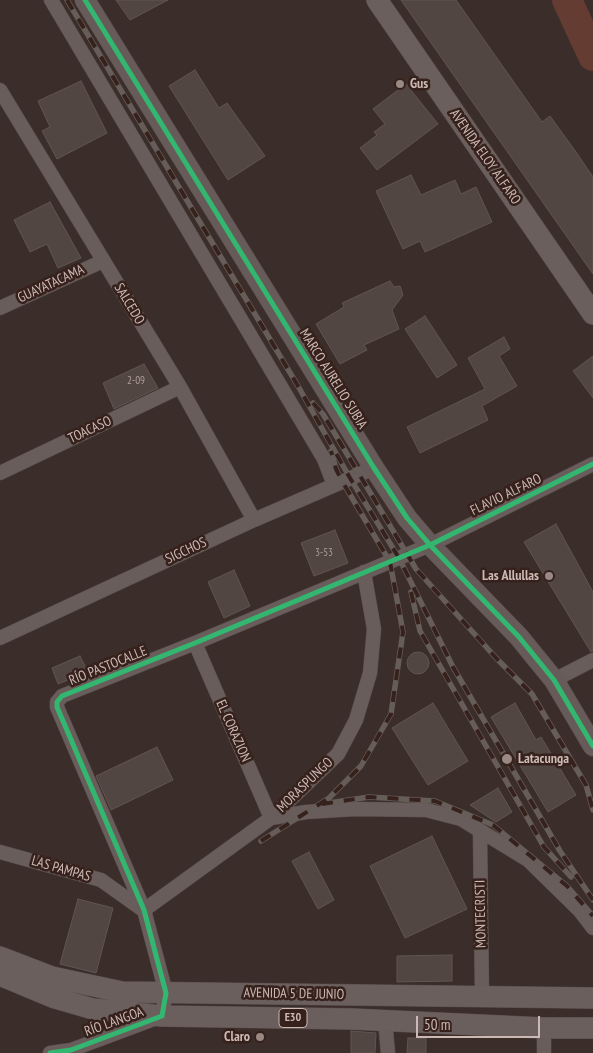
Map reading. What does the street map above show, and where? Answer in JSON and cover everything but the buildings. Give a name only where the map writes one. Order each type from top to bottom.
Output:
[{"type":"main road","name":"AVENIDA ELOY ALFARO","points":[[377,0],[593,314]]},
{"type":"main road","name":"AVENIDA 5 DE JUNIO","points":[[0,956],[52,976],[122,992],[593,998]]},
{"type":"main road","name":"AVENIDA 5 DE JUNIO","points":[[0,975],[56,998],[92,1009],[162,1016],[352,1019],[544,1028],[593,1028]]},
{"type":"main road","points":[[352,1019],[353,995]]},
{"type":"street","points":[[51,0],[324,459],[334,485]]},
{"type":"street","name":"MARCO AURELIO SUBIA","points":[[85,0],[374,468],[407,518],[430,545],[519,637],[554,680],[593,746]]},
{"type":"street","name":"SALCEDO","points":[[0,90],[180,387],[254,520]]},
{"type":"street","name":"GUAYATACAMA","points":[[0,308],[103,260]]},
{"type":"street","name":"TOACASO","points":[[0,473],[180,387]]},
{"type":"street","name":"FLAVIO ALFARO","points":[[430,545],[593,464]]},
{"type":"street","name":"SIGCHOS","points":[[0,638],[254,520],[374,468]]},
{"type":"street","name":"RÍO PASTOCALLE","points":[[166,993],[144,910],[57,707],[57,702],[62,696],[195,644],[430,545]]},
{"type":"street","name":"MORASPUNGO","points":[[144,910],[271,818],[338,754],[356,720],[370,674],[374,629],[364,572]]},
{"type":"street","name":"EL CORAZION","points":[[195,644],[271,818]]},
{"type":"street","points":[[554,680],[593,660]]},
{"type":"street","points":[[271,818],[306,812],[356,809],[426,810],[461,819],[528,860],[580,911],[593,928]]},
{"type":"street","name":"MONTECRISTI","points":[[480,832],[482,997]]},
{"type":"street","name":"LAS PAMPAS","points":[[0,852],[101,880],[144,910]]},
{"type":"street","name":"RÍO LANGOA","points":[[50,1053],[91,1048],[162,1016],[166,993]]},
{"type":"street","points":[[385,1020],[388,1053]]},
{"type":"street","points":[[544,1028],[544,1053]]},
{"type":"waterway","points":[[567,0],[593,56]]},
{"type":"railway","points":[[67,0],[399,558],[453,667],[560,851],[593,900]]},
{"type":"railway","points":[[313,403],[323,414],[416,569],[497,659],[532,694],[586,785],[593,810]]},
{"type":"railway","points":[[261,841],[329,798],[361,766],[391,714],[403,632],[390,562],[342,481],[336,469],[331,451]]},
{"type":"railway","points":[[411,592],[420,631],[544,847],[571,877]]},
{"type":"railway","points":[[322,804],[369,797],[435,801],[493,825],[567,886],[593,916]]},
{"type":"cycle path","points":[[85,0],[374,468],[407,518],[430,545],[519,637],[554,680],[593,746]]},
{"type":"cycle path","points":[[50,1053],[71,1050],[162,1016],[166,993],[144,910],[57,707],[57,702],[62,696],[430,545],[593,464]]},
{"type":"place","name":"Gus","points":[[400,84]]},
{"type":"place","name":"Las Allullas","points":[[549,576]]},
{"type":"place","name":"Latacunga","points":[[507,759]]},
{"type":"place","name":"Claro","points":[[260,1037]]}]
